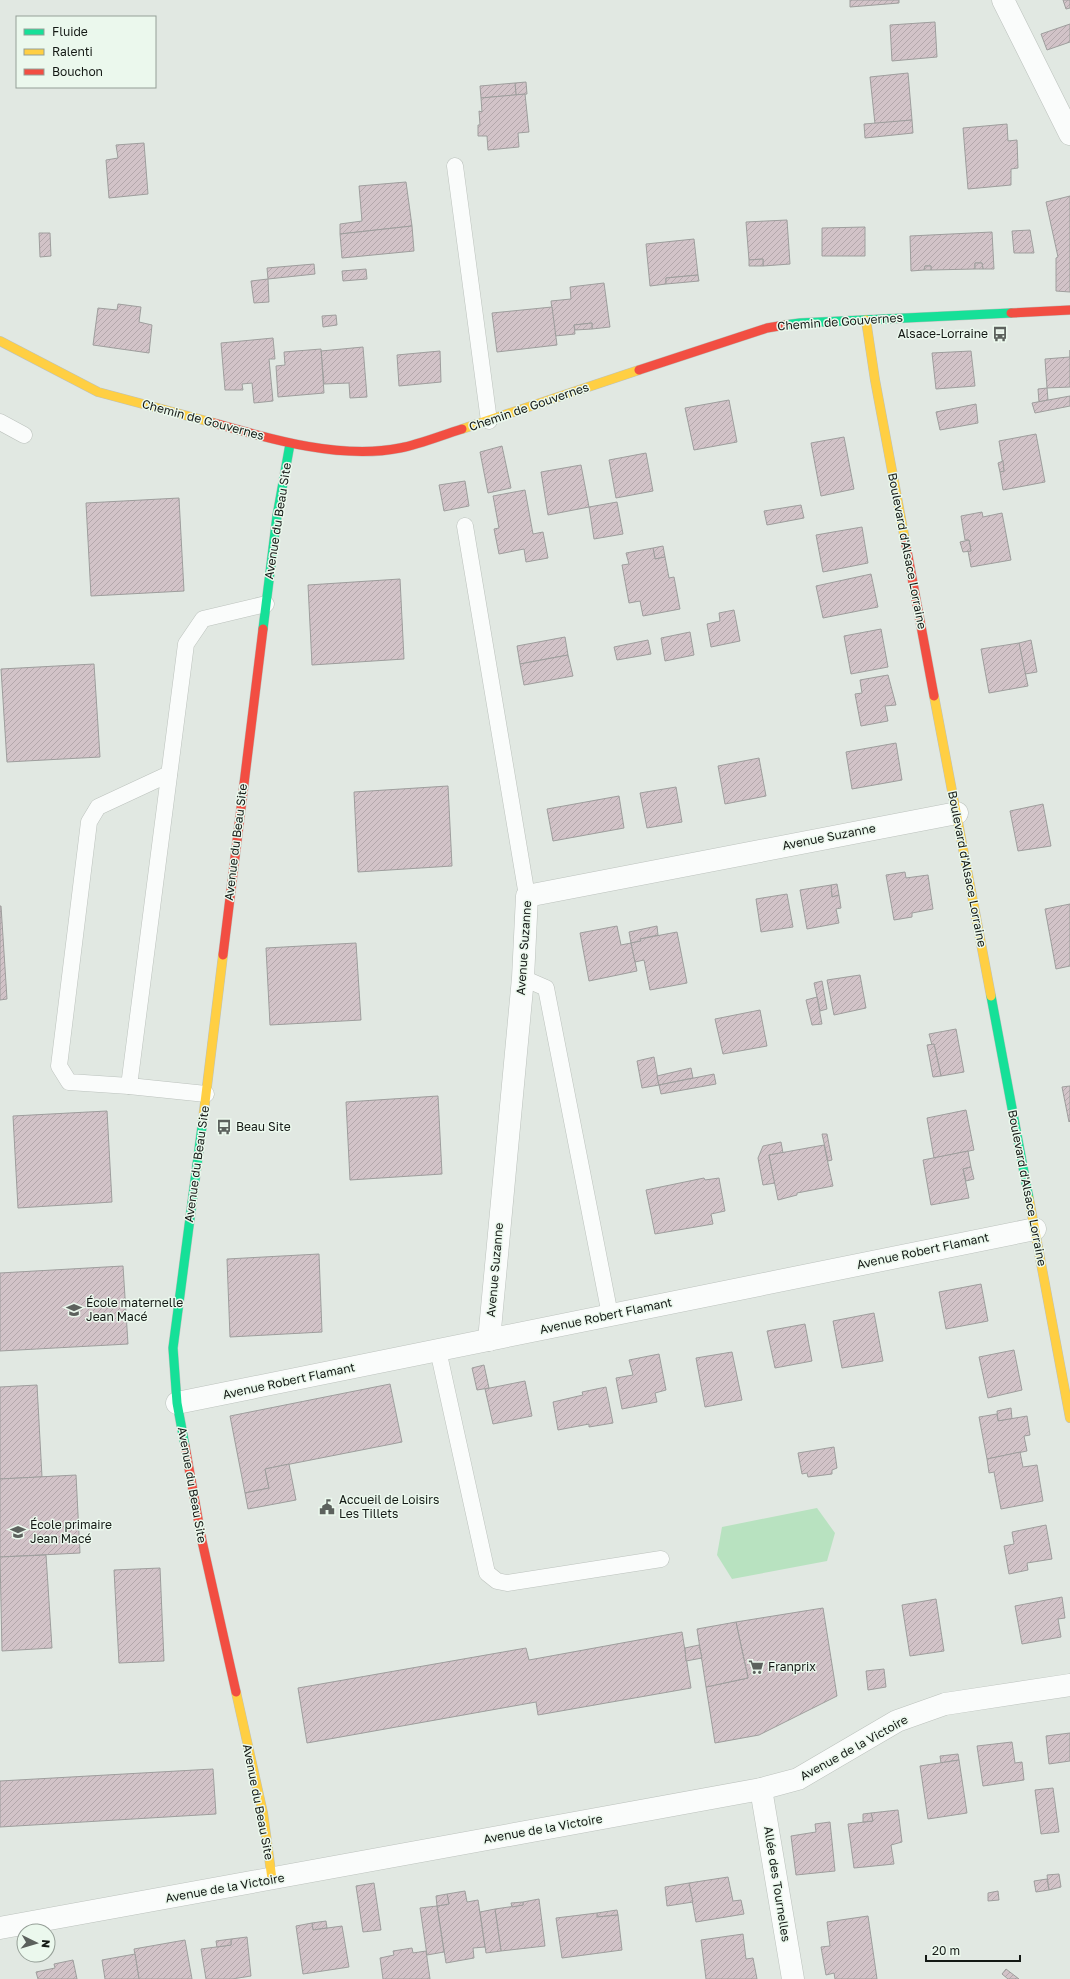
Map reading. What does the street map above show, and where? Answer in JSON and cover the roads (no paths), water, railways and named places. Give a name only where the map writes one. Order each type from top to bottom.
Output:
[{"type":"street","points":[[1003,0],[1070,134]]},
{"type":"street","name":"Chemin de Gouvernes","points":[[0,341],[98,392],[290,444],[360,451],[400,448],[489,422],[535,404],[767,328],[800,324],[866,320],[1070,310]]},
{"type":"street","name":"Boulevard d'Alsace Lorraine","points":[[866,320],[876,388],[1070,1418]]},
{"type":"street","name":"Avenue du Beau Site","points":[[272,1879],[262,1813],[202,1541],[177,1403],[173,1348],[206,1094],[277,516],[290,444]]},
{"type":"street","name":"Avenue Suzanne","points":[[489,1340],[523,978],[527,896],[957,813]]},
{"type":"street","name":"Avenue Robert Flamant","points":[[177,1403],[1035,1228]]},
{"type":"street","name":"Avenue de la Victoire","points":[[0,1928],[761,1789],[798,1779],[897,1720],[945,1704],[1070,1685]]},
{"type":"street","name":"Allée des Tournelles","points":[[761,1789],[793,1979]]},
{"type":"lane","points":[[455,166],[489,422]]},
{"type":"lane","points":[[0,422],[24,436]]},
{"type":"lane","points":[[465,526],[527,896]]},
{"type":"lane","points":[[129,1086],[186,644],[203,619],[266,604]]},
{"type":"lane","points":[[169,774],[98,806],[88,822],[59,1066],[69,1082],[129,1086],[206,1094]]},
{"type":"lane","points":[[523,978],[546,988],[610,1315]]},
{"type":"lane","points":[[438,1350],[487,1572],[497,1581],[507,1583],[661,1559]]},
{"type":"place","name":"Alsace-Lorraine","points":[[1000,334]]},
{"type":"place","name":"Beau Site","points":[[224,1127]]},
{"type":"place","name":"École maternelle Jean Macé","points":[[74,1310]]},
{"type":"place","name":"Accueil de Loisirs Les Tillets","points":[[327,1507]]},
{"type":"place","name":"École primaire Jean Macé","points":[[18,1532]]},
{"type":"place","name":"Franprix","points":[[756,1667]]}]
